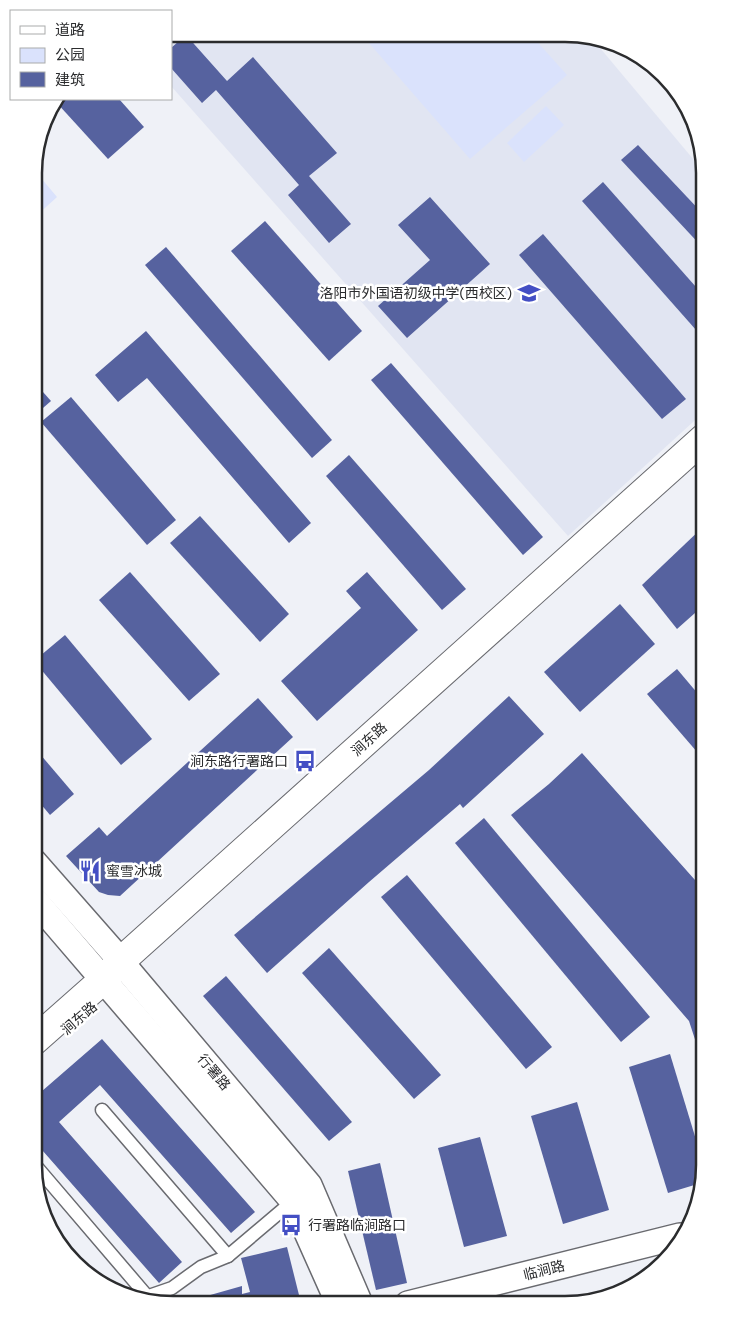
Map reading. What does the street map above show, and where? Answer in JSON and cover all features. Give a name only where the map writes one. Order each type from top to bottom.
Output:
[{"type":"street","name":"涧东路","points":[[43,1049],[117,976],[696,446]]},
{"type":"street","name":"涧东路","points":[[43,1034],[117,976],[696,463]]},
{"type":"street","name":"行署路","points":[[43,874],[117,976],[293,1201],[335,1296]]},
{"type":"street","name":"行署路","points":[[43,907],[117,976],[309,1185],[357,1296]]},
{"type":"street","name":"临涧路","points":[[440,1296],[673,1238]]},
{"type":"lane","points":[[102,1110],[228,1256]]},
{"type":"lane","points":[[43,1176],[140,1291]]},
{"type":"lane","points":[[155,1294],[172,1288],[201,1267],[228,1256],[293,1201]]},
{"type":"shaded area","name":"洛阳市外国语初级中学(西校区)","points":[[172,43],[573,43],[590,45],[599,47],[694,161],[696,420],[568,536],[172,87]]},
{"type":"green space","points":[[369,43],[538,43],[567,75],[470,159]]},
{"type":"green space","points":[[546,106],[564,125],[524,162],[507,143]]},
{"type":"green space","points":[[43,180],[57,197],[43,210]]},
{"type":"building","points":[[177,43],[193,43],[227,81],[253,57],[337,153],[309,176],[351,224],[329,243],[288,195],[299,185],[216,90],[202,103],[172,69],[172,47]]},
{"type":"building","points":[[65,100],[120,100],[144,127],[108,159],[61,107]]},
{"type":"building","points":[[638,145],[696,206],[696,240],[621,160]]},
{"type":"building","points":[[603,182],[696,287],[696,330],[582,201]]},
{"type":"building","points":[[430,197],[490,264],[407,338],[378,306],[430,260],[398,225]]},
{"type":"building","points":[[265,221],[362,331],[329,361],[231,251]]},
{"type":"building","points":[[543,234],[686,399],[662,419],[519,255]]},
{"type":"building","points":[[166,247],[332,440],[312,458],[145,265]]},
{"type":"building","points":[[146,331],[311,523],[289,543],[147,378],[118,402],[95,375]]},
{"type":"building","points":[[391,363],[543,537],[523,555],[371,380]]},
{"type":"building","points":[[43,392],[51,401],[43,408]]},
{"type":"building","points":[[71,397],[176,520],[147,545],[43,424],[43,420]]},
{"type":"building","points":[[349,455],[466,589],[442,610],[326,476]]},
{"type":"building","points":[[200,516],[289,614],[260,642],[170,543]]},
{"type":"building","points":[[696,534],[696,613],[677,629],[642,585]]},
{"type":"building","points":[[130,572],[220,674],[189,701],[99,600]]},
{"type":"building","points":[[367,572],[418,630],[317,721],[281,681],[361,608],[346,591]]},
{"type":"building","points":[[620,604],[655,644],[580,712],[544,672]]},
{"type":"building","points":[[65,635],[152,739],[121,765],[43,672],[43,653]]},
{"type":"building","points":[[677,669],[695,691],[695,750],[647,694]]},
{"type":"building","points":[[509,696],[544,734],[463,808],[460,804],[267,973],[234,935],[429,770]]},
{"type":"building","points":[[258,698],[293,737],[120,896],[99,892],[66,856],[99,827],[107,836]]},
{"type":"building","points":[[582,753],[695,880],[695,1040],[689,1021],[511,815],[549,784]]},
{"type":"building","points":[[43,758],[74,794],[50,815],[43,807]]},
{"type":"building","points":[[484,818],[650,1017],[621,1042],[455,843]]},
{"type":"building","points":[[407,875],[552,1047],[526,1069],[381,897]]},
{"type":"building","points":[[329,948],[441,1075],[414,1099],[302,973]]},
{"type":"building","points":[[226,976],[352,1122],[329,1141],[203,996]]},
{"type":"building","points":[[102,1039],[255,1212],[231,1233],[100,1085],[59,1122],[182,1262],[159,1283],[43,1151],[43,1090]]},
{"type":"building","points":[[670,1054],[695,1136],[694,1185],[668,1193],[629,1067]]},
{"type":"building","points":[[577,1102],[609,1210],[563,1224],[531,1116]]},
{"type":"building","points":[[480,1137],[507,1236],[464,1247],[438,1148]]},
{"type":"building","points":[[380,1163],[407,1283],[376,1290],[348,1171]]},
{"type":"building","points":[[287,1247],[299,1296],[207,1296],[242,1286],[242,1294],[250,1292],[241,1258]]},
{"type":"place","name":"洛阳市外国语初级中学(西校区)","points":[[529,293]]},
{"type":"place","name":"涧东路行署路口","points":[[305,761]]},
{"type":"place","name":"蜜雪冰城","points":[[90,871]]},
{"type":"place","name":"行署路临涧路口","points":[[291,1225]]}]
